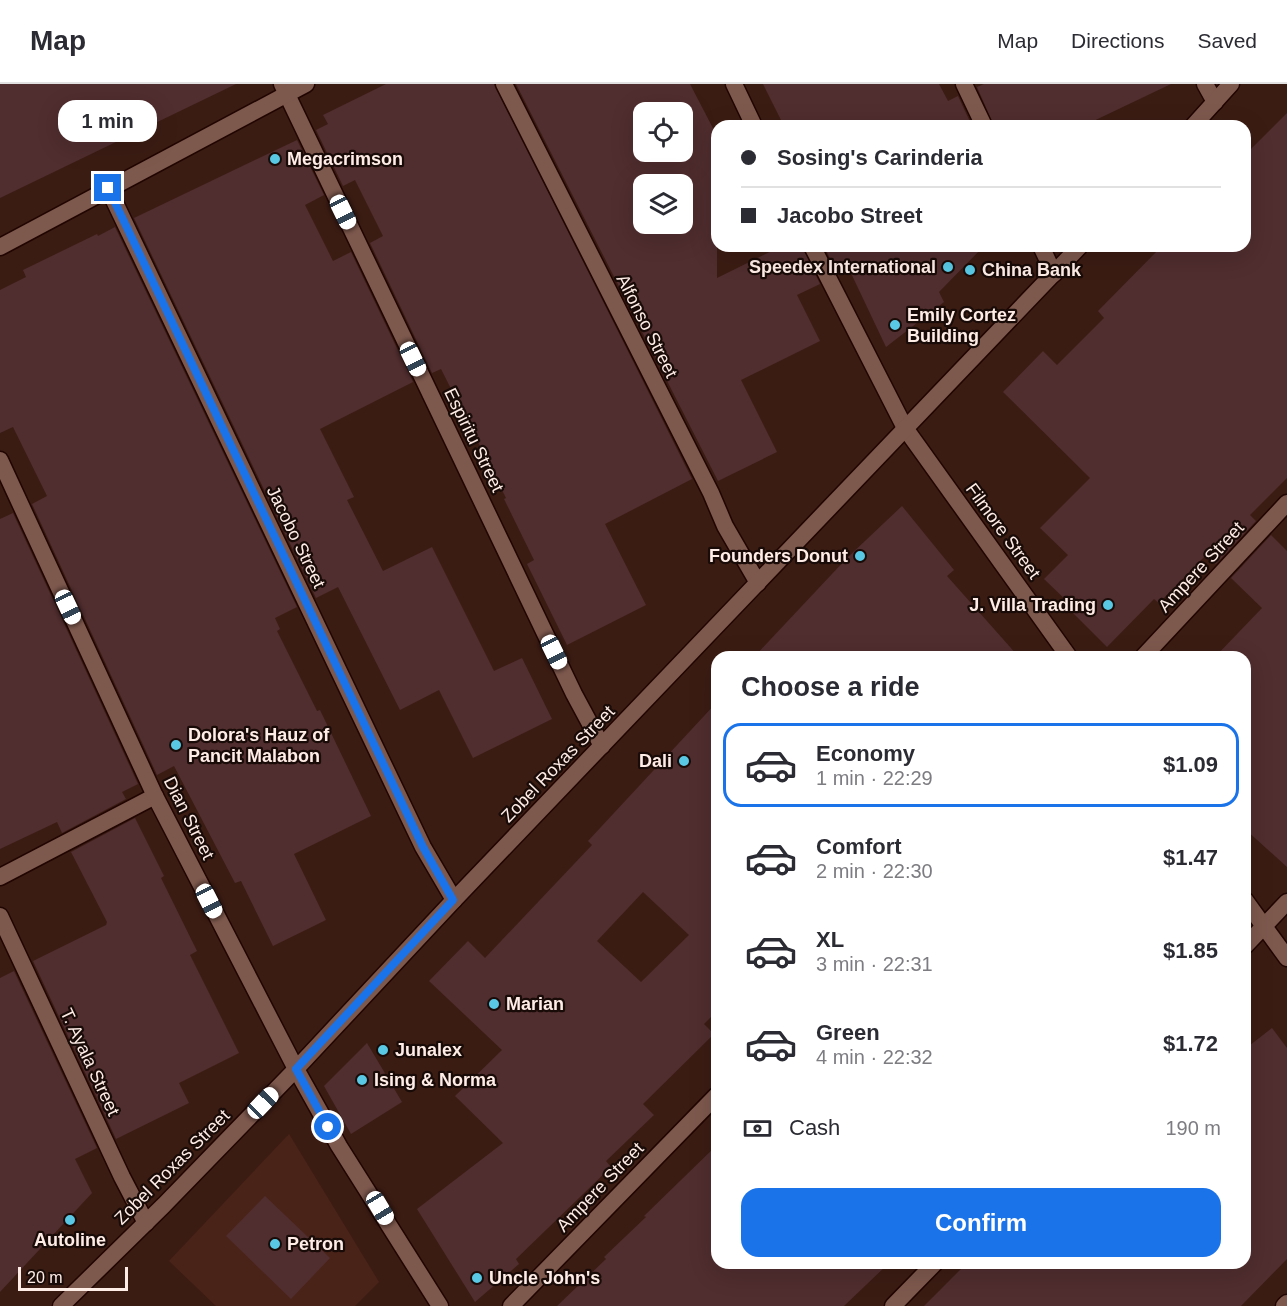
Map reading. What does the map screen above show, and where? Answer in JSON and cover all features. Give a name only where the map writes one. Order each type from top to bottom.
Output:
[{"type":"street","points":[[0,247],[284,89],[306,84]]},
{"type":"street","name":"Alfonso Street","points":[[504,84],[711,493],[725,526],[758,583]]},
{"type":"street","points":[[734,84],[751,120]]},
{"type":"street","points":[[963,84],[981,120]]},
{"type":"street","points":[[1205,84],[1215,102]]},
{"type":"street","points":[[1198,120],[1231,84]]},
{"type":"street","name":"Espiritu Street","points":[[284,89],[574,694],[602,746]]},
{"type":"street","name":"Jacobo Street","points":[[108,188],[423,847],[453,900]]},
{"type":"street","name":"Filmore Street","points":[[815,252],[905,428],[1065,651]]},
{"type":"street","points":[[1044,252],[1054,274]]},
{"type":"street","name":"Zobel Roxas Street","points":[[61,1306],[146,1223],[296,1069],[453,900],[1074,252]]},
{"type":"street","name":"Dian Street","points":[[0,460],[155,796],[296,1069],[339,1146],[440,1306]]},
{"type":"street","name":"Ampere Street","points":[[1149,651],[1287,503]]},
{"type":"street","points":[[0,877],[155,796]]},
{"type":"street","points":[[1251,940],[1287,902]]},
{"type":"street","points":[[1251,909],[1287,958]]},
{"type":"street","name":"T. Ayala Street","points":[[0,916],[122,1177],[146,1223]]},
{"type":"street","name":"Ampere Street","points":[[511,1306],[711,1101]]},
{"type":"street","points":[[893,1306],[929,1269]]},
{"type":"shaded area","points":[[289,1134],[379,1282],[355,1306],[216,1306],[169,1261]]},
{"type":"building","points":[[0,84],[236,84],[0,198]]},
{"type":"building","points":[[386,84],[494,84],[692,479],[605,524],[646,605],[567,645],[527,564],[534,560],[504,499],[506,498],[441,369],[432,373],[370,243],[383,236],[355,180],[343,186],[316,130],[328,124],[323,115]]},
{"type":"building","points":[[516,84],[690,84],[711,124],[711,252],[717,252],[717,278],[770,252],[805,252],[820,284],[797,295],[820,341],[741,380],[777,452],[718,481]]},
{"type":"building","points":[[763,84],[939,84],[948,101],[958,96],[969,120],[781,120]]},
{"type":"building","points":[[984,84],[1171,84],[1096,120],[991,120],[977,87]]},
{"type":"building","points":[[1287,113],[1287,478],[1250,515],[1256,521],[1216,564],[1206,555],[1159,603],[1154,599],[1107,647],[1066,606],[1069,603],[1044,579],[1068,555],[1040,528],[1090,478],[1003,392],[1043,351],[1057,365],[1104,318],[1098,311],[1156,252],[1251,252],[1251,149]]},
{"type":"building","points":[[297,140],[324,195],[305,205],[333,261],[351,252],[413,382],[320,429],[354,497],[347,500],[383,571],[432,547],[494,671],[522,658],[552,719],[473,758],[439,690],[400,710],[338,587],[316,598],[134,218]]},
{"type":"building","points":[[115,227],[297,607],[275,618],[280,629],[277,631],[317,711],[320,710],[371,816],[294,854],[326,920],[273,946],[241,881],[235,883],[174,766],[157,775],[32,504],[47,496],[13,427],[0,433],[0,290],[26,277],[23,270]]},
{"type":"building","points":[[827,252],[978,252],[939,292],[944,302],[886,347],[849,269],[838,275]]},
{"type":"building","points":[[902,506],[954,570],[947,576],[1014,651],[760,651],[847,558]]},
{"type":"building","points":[[13,513],[138,784],[122,792],[126,799],[62,833],[57,822],[0,849],[0,519]]},
{"type":"building","points":[[1271,535],[1287,551],[1287,867],[1251,834],[1251,651],[1221,651],[1262,608],[1231,578]]},
{"type":"building","points":[[711,708],[711,1017],[704,1024],[711,1031],[711,1037],[643,1104],[654,1115],[606,1161],[611,1167],[516,1259],[519,1264],[475,1302],[417,1209],[503,1143],[455,1096],[502,1050],[429,981],[468,941],[485,958],[592,845],[588,841]],"holes":[[[643,892],[689,935],[641,982],[597,941]]]},
{"type":"building","points":[[135,818],[197,951],[190,955],[239,1053],[179,1083],[189,1103],[116,1139],[33,961],[106,925],[107,922],[71,852]]},
{"type":"building","points":[[14,971],[97,1148],[75,1159],[92,1193],[0,1292],[0,978]]},
{"type":"building","points":[[1272,1028],[1287,1048],[1287,1259],[1241,1306],[924,1306],[961,1269],[1251,1269],[1251,1044]]},
{"type":"building","points":[[367,1043],[402,1102],[351,1134],[324,1086]]},
{"type":"building","points":[[711,1151],[711,1269],[883,1269],[844,1306],[557,1306],[606,1259],[604,1257],[646,1217],[644,1216]]},
{"type":"building","name":"Petron","points":[[265,1196],[330,1258],[291,1299],[226,1236]]},
{"type":"place","name":"Megacrimson","points":[[275,159]]},
{"type":"place","name":"Speedex International","points":[[948,267]]},
{"type":"place","name":"China Bank","points":[[970,270]]},
{"type":"place","name":"Emily Cortez Building","points":[[895,325]]},
{"type":"place","name":"Founders Donut","points":[[860,556]]},
{"type":"place","name":"J. Villa Trading","points":[[1108,605]]},
{"type":"place","name":"Dolora's Hauz of Pancit Malabon","points":[[176,745]]},
{"type":"place","name":"Dali","points":[[684,761]]},
{"type":"place","name":"Marian","points":[[494,1004]]},
{"type":"place","name":"Junalex","points":[[383,1050]]},
{"type":"place","name":"Ising & Norma","points":[[362,1080]]},
{"type":"place","name":"Autoline","points":[[70,1220]]},
{"type":"place","name":"Petron","points":[[275,1244]]},
{"type":"place","name":"Uncle John's","points":[[477,1278]]},
{"type":"route","points":[[108,188],[423,847],[453,900],[296,1069],[328,1127]]}]
